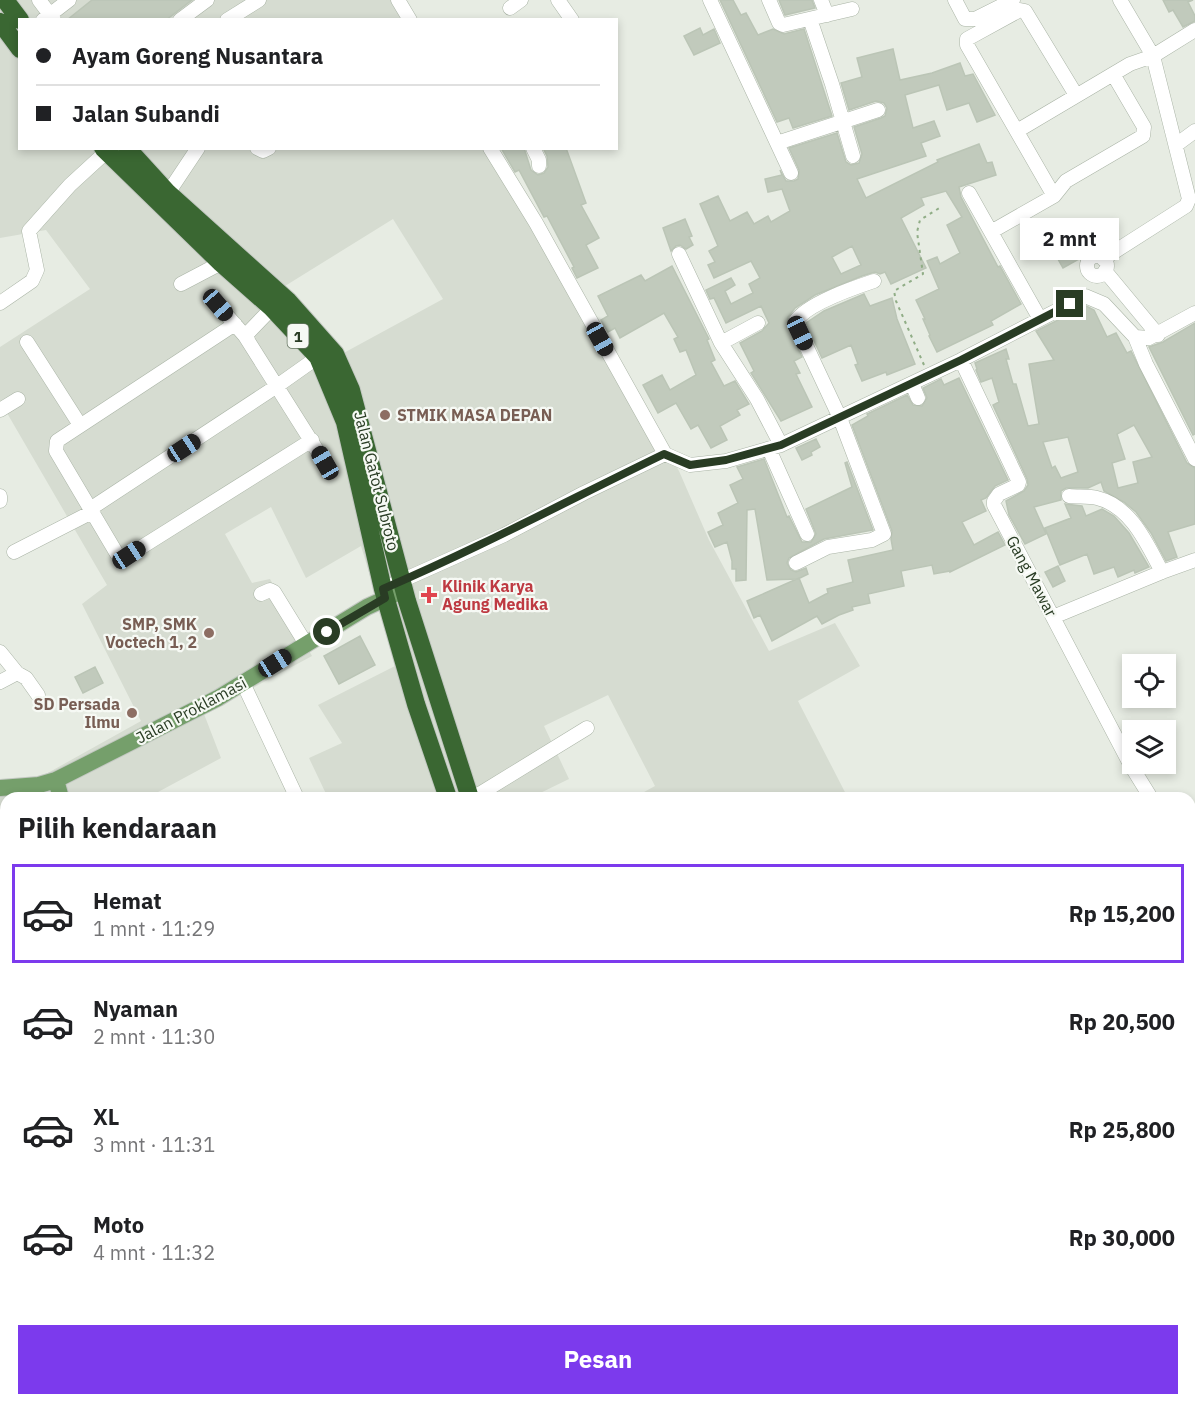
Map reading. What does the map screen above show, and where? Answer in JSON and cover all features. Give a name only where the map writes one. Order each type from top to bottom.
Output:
[{"type":"highway","points":[[5,0],[18,18]]},
{"type":"highway","points":[[0,22],[18,46]]},
{"type":"highway","name":"Jalan Gatot Subroto","points":[[105,150],[272,308],[318,357],[345,422],[384,593],[416,704],[446,792]]},
{"type":"highway","name":"Jalan Gatot Subroto","points":[[129,150],[168,193],[288,300],[334,354],[351,390],[403,585],[435,692],[469,792]]},
{"type":"main road","name":"Jalan Proklamasi","points":[[0,788],[39,785],[56,780],[208,703],[367,607],[384,593],[403,585]]},
{"type":"main road","points":[[56,780],[59,792]]},
{"type":"street","points":[[39,0],[49,18],[69,0]]},
{"type":"street","points":[[183,18],[207,0]]},
{"type":"street","points":[[230,18],[258,0]]},
{"type":"street","points":[[558,0],[571,18]]},
{"type":"street","points":[[710,0],[791,173]]},
{"type":"street","points":[[769,0],[782,25],[852,9]]},
{"type":"street","points":[[821,0],[827,15]]},
{"type":"street","points":[[955,0],[965,19],[975,19],[1012,0]]},
{"type":"street","points":[[1085,296],[1086,279],[1090,273],[1100,275],[1104,265],[1188,203],[1153,56],[1120,0]]},
{"type":"street","points":[[400,1],[409,18]]},
{"type":"street","points":[[1054,196],[967,45],[967,39],[1020,10],[1025,10],[1076,95]]},
{"type":"street","points":[[810,19],[853,156]]},
{"type":"street","points":[[1017,130],[1130,64],[1153,56],[1195,30]]},
{"type":"street","points":[[996,229],[1054,196],[1066,181],[1143,136],[1144,127],[1113,74]]},
{"type":"street","points":[[777,143],[878,110]]},
{"type":"street","points":[[1176,145],[1195,131]]},
{"type":"street","points":[[0,303],[32,281],[38,270],[29,231],[70,184],[105,150]]},
{"type":"street","points":[[491,150],[536,223],[664,454],[690,465],[726,460],[775,447],[912,384],[1085,296],[1104,304],[1135,337],[1152,376],[1194,452]]},
{"type":"street","points":[[534,150],[539,166]]},
{"type":"street","points":[[168,193],[193,151]]},
{"type":"street","points":[[969,193],[1040,319]]},
{"type":"street","points":[[679,254],[722,343],[757,399],[807,534]]},
{"type":"street","points":[[181,284],[221,262]]},
{"type":"street","points":[[1104,265],[1158,334]]},
{"type":"street","points":[[796,562],[828,547],[872,540],[884,534],[840,417],[795,320],[831,297],[874,281]]},
{"type":"street","points":[[218,305],[245,336],[325,463]]},
{"type":"street","points":[[245,336],[272,308]]},
{"type":"street","points":[[1135,337],[1149,338],[1195,313]]},
{"type":"street","points":[[722,343],[758,323]]},
{"type":"street","points":[[235,324],[60,437],[55,446],[117,554],[123,558],[312,440]]},
{"type":"street","points":[[27,342],[80,424]]},
{"type":"street","points":[[14,552],[91,510],[318,357]]},
{"type":"street","name":"Gang Mawar","points":[[961,360],[1019,482],[1018,485],[999,494],[994,505],[1130,764],[1147,792]]},
{"type":"street","points":[[912,384],[918,398]]},
{"type":"street","points":[[0,410],[18,399]]},
{"type":"street","points":[[403,585],[664,454]]},
{"type":"street","points":[[0,496],[0,501]]},
{"type":"street","points":[[1069,496],[1096,498],[1115,505],[1133,523],[1162,572]]},
{"type":"street","points":[[1053,617],[1195,560]]},
{"type":"street","points":[[261,594],[269,590],[274,592],[306,644]]},
{"type":"street","points":[[0,652],[17,673],[26,678],[38,695]]},
{"type":"street","points":[[0,682],[17,673]]},
{"type":"street","points":[[243,683],[294,792]]},
{"type":"street","points":[[481,792],[587,728]]},
{"type":"path","points":[[928,376],[896,301],[894,291],[923,274],[917,232],[920,220],[941,207]]},
{"type":"shaded area","points":[[0,0],[395,0],[406,18],[18,18],[18,150],[485,150],[679,471],[709,540],[769,651],[835,623],[860,666],[798,701],[845,792],[644,792],[655,786],[608,695],[544,726],[569,779],[542,792],[325,792],[309,758],[342,743],[318,705],[397,665],[361,546],[306,578],[271,507],[225,534],[252,583],[270,579],[312,656],[204,714],[221,758],[158,792],[0,792],[0,786],[28,784],[141,721],[82,604],[107,585],[0,401],[0,347],[90,289],[46,230],[0,238]],"holes":[[[393,219],[443,299],[316,368],[256,304]]]},
{"type":"building","points":[[92,0],[192,0],[169,18],[70,18]]},
{"type":"building","points":[[720,0],[733,0],[741,15],[746,13],[758,35],[773,29],[784,34],[804,29],[832,116],[793,128],[789,118],[777,122]]},
{"type":"building","points":[[779,0],[812,0],[815,8],[785,15]]},
{"type":"building","points":[[1163,0],[1193,0],[1188,2],[1195,21],[1183,27],[1173,10],[1169,12]]},
{"type":"building","points":[[700,28],[703,35],[714,29],[720,43],[694,55],[684,36]]},
{"type":"building","points":[[893,49],[900,80],[932,73],[960,63],[965,76],[973,74],[995,115],[977,122],[969,103],[947,110],[939,85],[905,95],[913,128],[934,121],[940,136],[921,143],[926,156],[857,179],[866,198],[938,162],[937,160],[979,144],[987,163],[992,162],[996,175],[959,187],[961,197],[998,267],[1000,266],[1021,304],[991,321],[993,325],[937,352],[916,300],[939,289],[927,261],[937,257],[940,264],[960,253],[947,225],[962,217],[946,191],[921,198],[924,205],[901,218],[926,268],[891,284],[885,272],[862,276],[815,295],[795,308],[788,317],[787,326],[802,357],[794,361],[800,373],[796,374],[812,407],[781,421],[751,373],[754,371],[740,343],[762,331],[769,323],[761,306],[726,323],[714,298],[710,299],[706,290],[731,278],[735,285],[725,291],[731,304],[753,293],[749,284],[760,278],[751,261],[714,278],[708,265],[715,262],[709,251],[718,246],[700,204],[718,196],[730,221],[747,212],[754,224],[768,216],[771,222],[790,211],[782,189],[768,192],[765,179],[782,175],[780,170],[786,181],[798,179],[799,170],[789,148],[837,133],[846,162],[851,165],[859,163],[862,154],[854,127],[885,116],[887,108],[884,103],[876,101],[849,110],[841,83],[862,77],[857,58]],"holes":[[[852,246],[861,265],[841,274],[832,257]]]},
{"type":"building","points":[[502,150],[525,150],[531,170],[538,175],[544,173],[548,167],[544,150],[567,150],[586,203],[581,205],[599,238],[586,245],[598,268],[577,278],[572,268],[574,267],[547,216],[544,217],[519,170],[515,172]]},
{"type":"building","points":[[685,219],[693,245],[686,249],[680,245],[676,246],[671,251],[663,228]]},
{"type":"building","points":[[1070,243],[1079,259],[1063,268],[1054,252]]},
{"type":"building","points":[[672,266],[709,339],[707,340],[715,360],[711,362],[724,386],[735,381],[749,404],[737,410],[740,415],[720,426],[727,440],[711,448],[698,425],[691,429],[676,403],[658,413],[643,385],[662,375],[670,390],[696,375],[686,350],[680,352],[674,339],[678,337],[664,313],[620,338],[615,328],[608,332],[601,320],[608,316],[598,296],[641,275],[645,281]]},
{"type":"building","points":[[864,294],[870,306],[892,298],[897,319],[915,364],[887,375],[886,372],[862,381],[855,365],[858,364],[851,345],[822,358],[806,323],[824,311]]},
{"type":"building","points":[[1086,306],[1094,310],[1107,337],[1116,333],[1127,353],[1131,351],[1187,463],[1195,468],[1195,524],[1168,532],[1177,557],[1166,561],[1151,533],[1136,512],[1104,491],[1101,482],[1088,488],[1066,488],[1061,491],[1061,500],[1034,507],[1046,534],[1025,544],[1009,515],[1006,501],[1024,491],[1028,485],[1027,479],[993,405],[999,402],[992,378],[981,382],[975,363],[1006,349],[1009,359],[1006,359],[1013,384],[1016,384],[1028,426],[1039,424],[1029,364],[1054,360],[1036,331]],"holes":[[[1134,425],[1152,457],[1133,462],[1138,483],[1118,488],[1112,463],[1125,459],[1117,434]],[[1068,437],[1078,472],[1061,478],[1055,466],[1052,468],[1043,442]]]},
{"type":"building","points":[[1195,323],[1195,434],[1193,435],[1149,347],[1163,342]]},
{"type":"building","points":[[959,378],[1008,480],[995,486],[986,498],[981,500],[986,511],[962,522],[974,545],[998,532],[1005,545],[950,572],[934,574],[932,565],[901,571],[904,586],[868,594],[870,603],[852,607],[853,610],[822,624],[817,616],[772,641],[760,615],[754,618],[747,601],[799,578],[809,603],[828,593],[827,589],[853,582],[848,560],[893,550],[892,531],[852,425],[868,416],[867,414],[907,395],[913,405],[922,406],[927,398],[923,388],[941,379],[944,385]]},
{"type":"building","points":[[816,439],[820,447],[811,452],[812,455],[802,460],[796,448]]},
{"type":"building","points":[[764,459],[787,517],[789,516],[802,542],[811,542],[816,534],[806,509],[852,487],[845,463],[847,462],[873,530],[824,539],[789,558],[787,563],[791,570],[796,572],[806,568],[808,574],[798,579],[767,580],[755,509],[747,510],[746,580],[736,581],[736,569],[732,569],[727,542],[715,547],[708,532],[723,525],[718,513],[738,503],[730,485],[743,479],[737,467]]},
{"type":"building","points":[[1065,504],[1082,506],[1086,516],[1102,509],[1114,516],[1129,533],[1149,567],[1118,577],[1114,567],[1094,574],[1087,554],[1060,565],[1045,528],[1071,518]]},
{"type":"building","points":[[1058,566],[1065,581],[1053,587],[1045,572]]},
{"type":"building","points":[[360,636],[375,665],[339,684],[324,656]]},
{"type":"building","points":[[95,667],[103,683],[83,693],[75,677]]},
{"type":"place","name":"STMIK MASA DEPAN","points":[[385,415]]},
{"type":"place","name":"Klinik Karya Agung Medika","points":[[429,595]]},
{"type":"place","name":"SMP, SMK Voctech 1, 2","points":[[209,633]]},
{"type":"place","name":"SD Persada Ilmu","points":[[132,713]]},
{"type":"route","points":[[327,632],[385,598],[383,589],[504,535],[664,454],[690,465],[726,460],[781,445],[961,360],[1070,304]]}]
